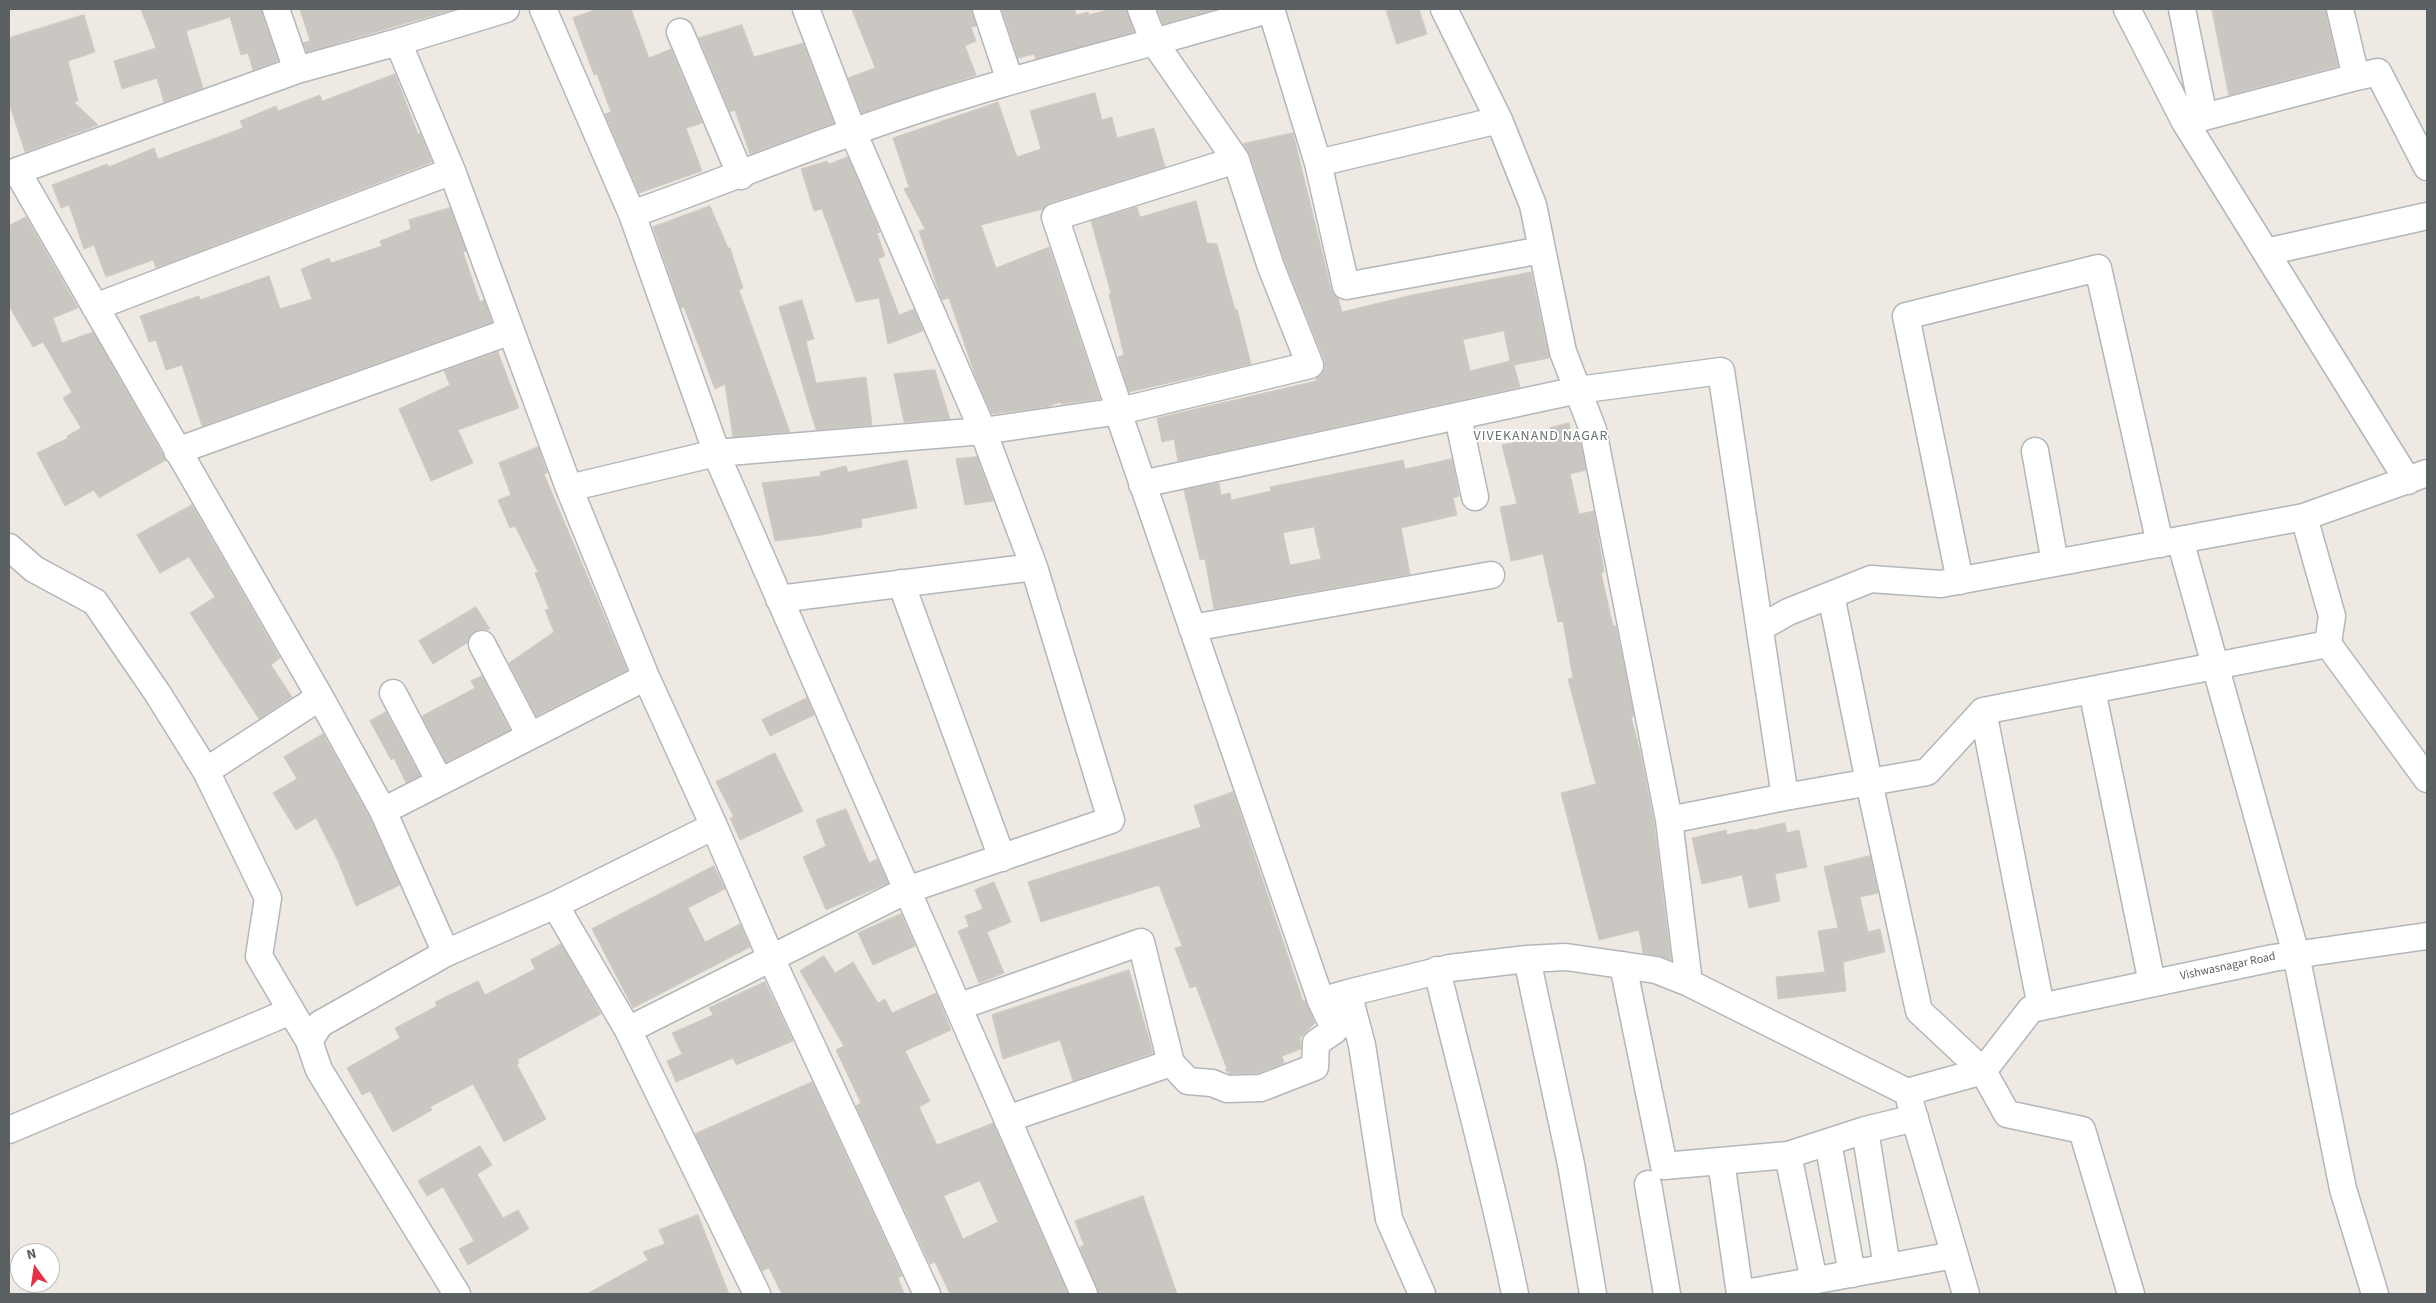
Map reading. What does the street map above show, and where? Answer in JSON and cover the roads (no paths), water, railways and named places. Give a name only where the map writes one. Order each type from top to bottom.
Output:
[{"type":"street","points":[[276,9],[297,70]]},
{"type":"street","points":[[446,953],[383,811],[320,696],[17,171],[297,70],[506,9]]},
{"type":"street","points":[[543,9],[632,214],[716,453],[1084,1294]]},
{"type":"street","points":[[628,1030],[907,890],[1112,820],[1034,567],[982,431],[853,132],[806,9]]},
{"type":"street","points":[[986,9],[1010,81]]},
{"type":"street","points":[[569,488],[716,453],[982,431],[1120,411],[1310,365],[1271,267],[1236,160],[1154,42],[1141,9]]},
{"type":"street","points":[[632,214],[741,176],[853,132],[1010,81],[1271,9],[1318,163],[1346,286],[1542,250]]},
{"type":"street","points":[[1444,9],[1499,120],[1533,205],[1563,352],[1593,430],[1669,820],[1689,983]]},
{"type":"street","points":[[1760,628],[1788,612],[1871,579],[1941,584],[2304,518],[2417,477],[2266,252],[2194,119],[2127,9]]},
{"type":"street","points":[[2182,9],[2194,119]]},
{"type":"street","points":[[2340,9],[2356,77]]},
{"type":"street","points":[[680,32],[741,176]]},
{"type":"street","points":[[398,42],[452,171],[569,488],[646,677],[714,826],[771,958],[927,1294]]},
{"type":"street","points":[[2194,119],[2378,72],[2427,167]]},
{"type":"street","points":[[1318,163],[1499,120]]},
{"type":"street","points":[[958,1007],[1141,942],[1171,1063],[1188,1081],[1212,1083],[1227,1089],[1260,1088],[1314,1067],[1316,1044],[1335,1030],[1322,1001],[1142,484],[1119,415],[1120,411],[1055,216],[1236,160]]},
{"type":"street","points":[[95,307],[452,171]]},
{"type":"street","points":[[2266,252],[2427,216]]},
{"type":"street","points":[[1960,581],[1906,316],[2098,268],[2170,542],[2216,666],[2296,954],[2343,1189],[2375,1294]]},
{"type":"street","points":[[177,451],[511,332]]},
{"type":"street","points":[[1142,484],[1578,390],[1720,371],[1785,797]]},
{"type":"street","points":[[1458,417],[1475,497]]},
{"type":"street","points":[[2035,451],[2055,564]]},
{"type":"street","points":[[2304,518],[2332,616],[2328,644],[2427,778]]},
{"type":"street","points":[[9,547],[34,569],[95,602],[158,694],[206,771],[268,898],[259,956],[309,1041],[319,1070],[457,1294]]},
{"type":"street","points":[[780,599],[1034,567]]},
{"type":"street","points":[[1192,628],[1491,576]]},
{"type":"street","points":[[901,583],[1002,858]]},
{"type":"street","points":[[1831,595],[1869,782],[1919,1011],[1983,1071],[2007,1114],[2082,1130],[2131,1294]]},
{"type":"street","points":[[482,644],[530,736]]},
{"type":"street","points":[[1669,820],[1927,772],[1983,712],[2328,644]]},
{"type":"street","points":[[383,811],[646,677]]},
{"type":"street","points":[[2092,690],[2152,983]]},
{"type":"street","points":[[393,693],[440,782]]},
{"type":"street","points":[[206,771],[320,696]]},
{"type":"street","points":[[1322,1001],[1438,970],[1528,959],[1566,957],[1656,970],[1689,983],[1907,1092],[1983,1071],[2036,1008],[1983,712]]},
{"type":"street","points":[[309,1041],[320,1024],[446,953],[554,905],[714,826]]},
{"type":"street","points":[[554,905],[628,1030],[757,1294]]},
{"type":"street","name":"Vishwasnagar Road","points":[[2036,1008],[2296,954],[2427,936]]},
{"type":"street","points":[[1528,959],[1571,1164],[1593,1294]]},
{"type":"street","points":[[1623,965],[1664,1166],[1788,1156],[1865,1130],[1915,1118]]},
{"type":"street","points":[[1438,970],[1467,1096],[1500,1219],[1515,1294]]},
{"type":"street","points":[[1348,993],[1362,1045],[1389,1219],[1422,1294]]},
{"type":"street","points":[[9,1130],[292,1011]]},
{"type":"street","points":[[1007,1119],[1171,1063]]},
{"type":"street","points":[[1907,1092],[1966,1294]]},
{"type":"street","points":[[1865,1130],[1887,1267]]},
{"type":"street","points":[[1828,1142],[1850,1281]]},
{"type":"street","points":[[1788,1156],[1814,1280]]},
{"type":"street","points":[[1721,1161],[1740,1294],[1774,1291],[1814,1280],[1850,1281],[1887,1267],[1954,1255]]},
{"type":"street","points":[[1648,1184],[1667,1294]]},
{"type":"district","name":"VIVEKANAND NAGAR","points":[[1541,437]]}]
